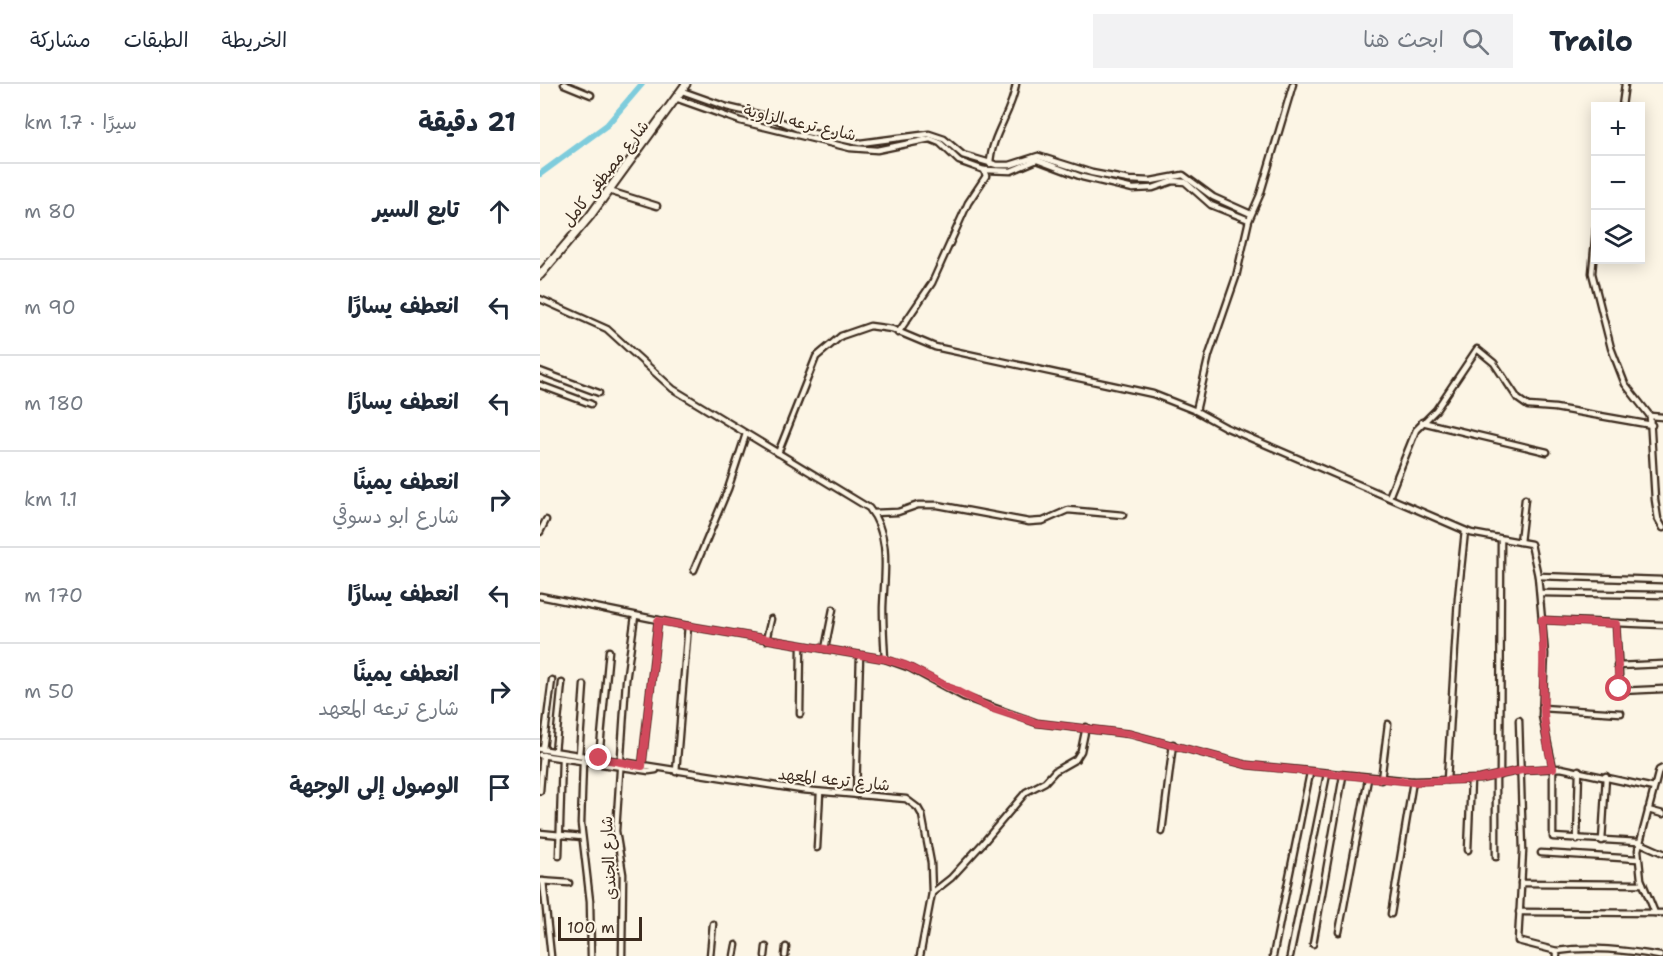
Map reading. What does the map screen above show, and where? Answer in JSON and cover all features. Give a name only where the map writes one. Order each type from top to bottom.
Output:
[{"type":"main road","name":"شارع مصطفى كامل","points":[[540,275],[609,191],[684,88]]},
{"type":"street","points":[[564,84],[591,95]]},
{"type":"street","points":[[990,164],[991,145],[1004,122],[1016,84]]},
{"type":"street","points":[[1196,411],[1209,355],[1236,277],[1249,220],[1293,84]]},
{"type":"street","points":[[1623,102],[1625,84]]},
{"type":"street","name":"شارع ترعه الزاوية","points":[[684,88],[727,107],[770,117],[803,131],[860,143],[934,135],[963,155],[990,164],[1010,165],[1038,156],[1119,179],[1151,181],[1183,175],[1213,197],[1251,214]]},
{"type":"street","name":"شارع ترعه الزاوية","points":[[678,99],[740,121],[850,148],[877,150],[922,140],[933,140],[943,145],[959,161],[984,170],[1011,171],[1036,160],[1082,177],[1133,189],[1153,188],[1178,181],[1190,185],[1211,205],[1249,220]]},
{"type":"street","points":[[898,333],[932,283],[964,210],[986,176],[984,170]]},
{"type":"street","points":[[609,191],[657,206]]},
{"type":"street","points":[[1593,264],[1592,273],[1611,348],[1628,390],[1650,416],[1654,500],[1658,519],[1663,528]]},
{"type":"street","points":[[540,299],[607,329],[674,389],[864,503],[873,513],[886,550],[883,622],[885,659]]},
{"type":"street","points":[[778,453],[808,372],[816,357],[826,346],[841,336],[870,326],[881,326],[935,347],[1153,394],[1465,531],[1533,546],[1540,593],[1545,666],[1542,708],[1544,736],[1553,768],[1553,837],[1602,842],[1638,842],[1663,853]]},
{"type":"street","points":[[1389,497],[1416,430],[1436,410],[1477,349],[1494,363],[1518,399],[1528,406],[1555,408],[1652,425]]},
{"type":"street","points":[[540,371],[599,393]]},
{"type":"street","points":[[540,385],[591,404]]},
{"type":"street","points":[[1650,416],[1663,417]]},
{"type":"street","points":[[1422,422],[1547,452]]},
{"type":"street","points":[[694,570],[728,489],[746,434]]},
{"type":"street","points":[[1520,542],[1525,499]]},
{"type":"street","points":[[873,513],[898,512],[926,504],[1029,522],[1042,521],[1068,510],[1123,515]]},
{"type":"street","points":[[540,532],[546,520]]},
{"type":"street","points":[[1447,780],[1458,598],[1465,531]]},
{"type":"street","points":[[1496,857],[1501,539]]},
{"type":"street","points":[[1538,576],[1663,580]]},
{"type":"street","points":[[1540,593],[1663,595]]},
{"type":"street","points":[[540,596],[658,621],[885,659],[905,665],[990,708],[1037,723],[1086,727],[1173,744],[1247,765],[1413,782],[1471,780],[1522,770],[1553,768],[1579,770],[1654,788]]},
{"type":"street","points":[[825,649],[833,609]]},
{"type":"street","name":"شارع الجندى","points":[[622,956],[623,874],[616,835],[619,764],[635,616]]},
{"type":"street","points":[[766,639],[771,619]]},
{"type":"street","points":[[1542,620],[1663,626]]},
{"type":"street","points":[[642,766],[658,621]]},
{"type":"street","points":[[1616,624],[1620,691],[1663,689]]},
{"type":"street","points":[[676,772],[688,626]]},
{"type":"street","points":[[800,714],[801,646]]},
{"type":"street","points":[[599,758],[609,651]]},
{"type":"street","points":[[856,795],[860,655]]},
{"type":"street","points":[[1617,666],[1663,664]]},
{"type":"street","points":[[540,791],[542,752],[552,680]]},
{"type":"street","points":[[555,751],[562,683]]},
{"type":"street","points":[[579,755],[584,685]]},
{"type":"street","points":[[1542,708],[1621,713]]},
{"type":"street","points":[[1519,720],[1522,770],[1519,943],[1557,954],[1603,949],[1659,956]]},
{"type":"street","points":[[1381,780],[1388,724]]},
{"type":"street","points":[[932,893],[982,843],[1018,799],[1076,759],[1082,751],[1086,727]]},
{"type":"street","points":[[1162,832],[1173,744]]},
{"type":"street","name":"شارع ترعه المعهد","points":[[542,752],[555,751],[599,758],[649,771],[658,769]]},
{"type":"street","name":"شارع ترعه المعهد","points":[[542,752],[562,759],[583,762],[642,766],[820,792],[906,799],[918,808],[922,815],[931,863],[932,893],[920,956]]},
{"type":"street","points":[[571,754],[571,760]]},
{"type":"street","points":[[558,856],[562,759]]},
{"type":"street","points":[[583,762],[582,837],[590,901],[591,956]]},
{"type":"street","points":[[1655,913],[1643,884],[1638,859],[1638,842],[1659,770],[1663,768]]},
{"type":"street","points":[[1577,840],[1579,770]]},
{"type":"street","points":[[1273,956],[1310,773]]},
{"type":"street","points":[[1290,956],[1327,774]]},
{"type":"street","points":[[1313,944],[1343,776]]},
{"type":"street","points":[[1602,842],[1606,776]]},
{"type":"street","points":[[1339,932],[1368,779]]},
{"type":"street","points":[[1468,850],[1471,780]]},
{"type":"street","points":[[1391,914],[1413,782]]},
{"type":"street","points":[[817,848],[820,792]]},
{"type":"street","points":[[1648,810],[1663,814]]},
{"type":"street","points":[[540,833],[582,837]]},
{"type":"street","points":[[1541,853],[1638,859]]},
{"type":"street","points":[[551,956],[542,881],[569,883]]},
{"type":"street","points":[[1521,883],[1643,884]]},
{"type":"street","points":[[1520,912],[1663,914]]},
{"type":"street","points":[[710,956],[713,924]]},
{"type":"street","points":[[540,926],[548,926]]},
{"type":"street","points":[[734,956],[736,945]]},
{"type":"street","points":[[765,956],[766,947]]},
{"type":"street","points":[[785,956],[786,947]]},
{"type":"waterway","points":[[540,174],[607,125],[642,84]]},
{"type":"route","points":[[599,758],[642,766],[658,621],[897,662],[964,698],[1037,723],[1130,734],[1247,765],[1381,780],[1413,782],[1471,780],[1496,777],[1522,770],[1553,768],[1544,736],[1542,716],[1545,654],[1542,620],[1616,624],[1619,689]]}]
